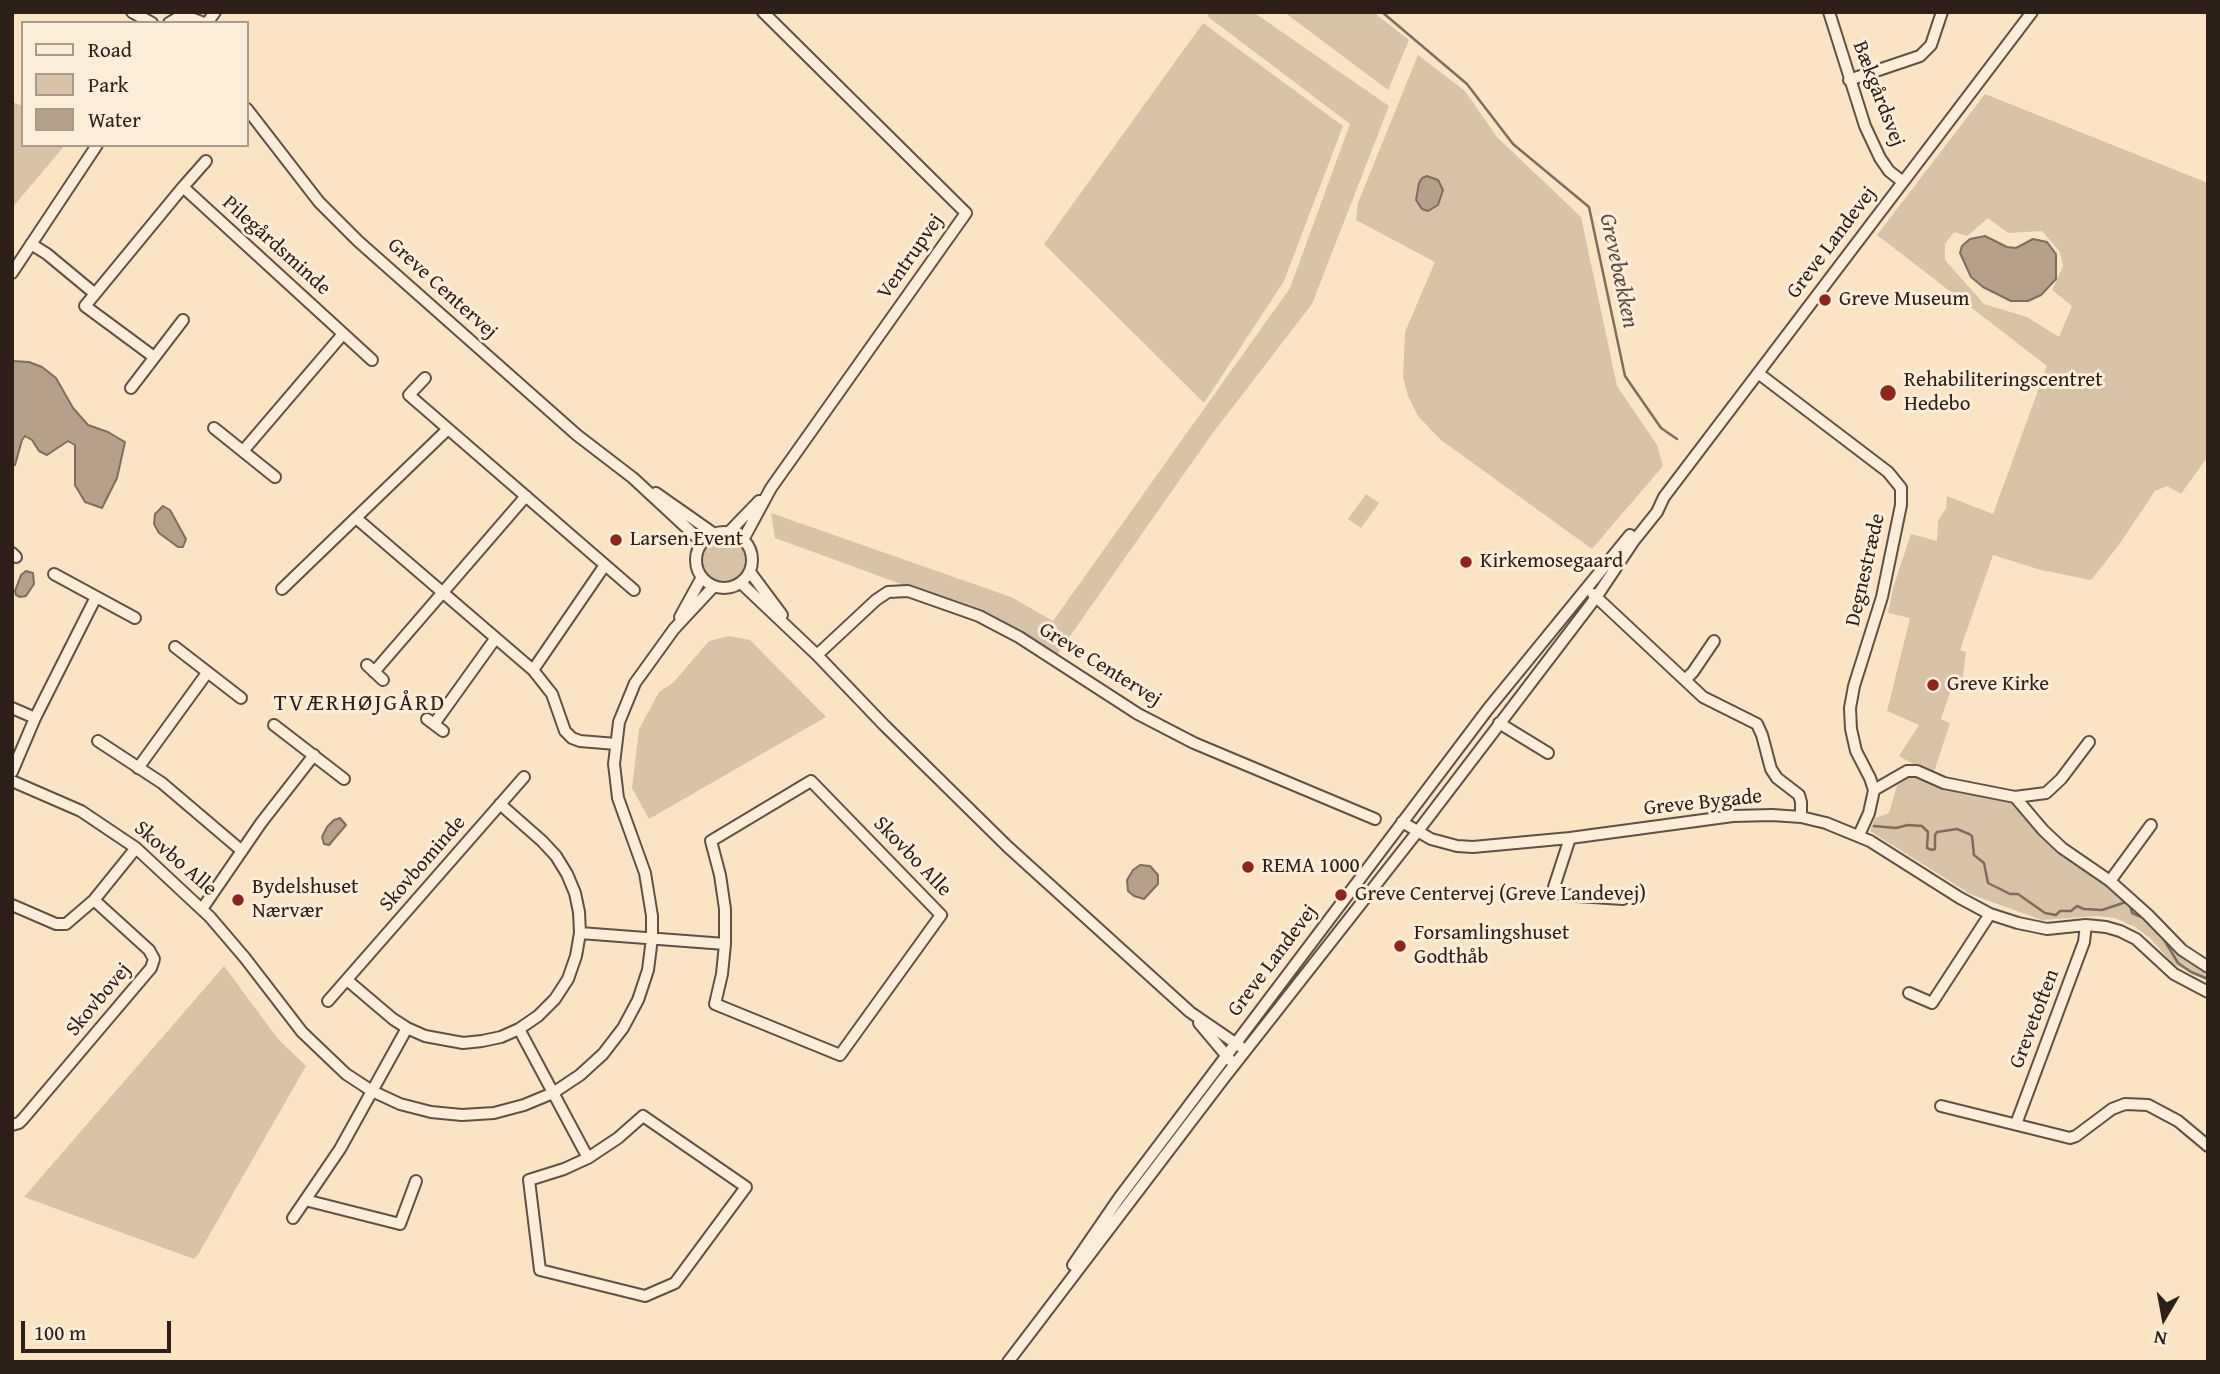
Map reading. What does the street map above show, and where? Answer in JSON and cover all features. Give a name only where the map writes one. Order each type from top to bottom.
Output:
[{"type":"street","points":[[132,12],[148,21]]},
{"type":"street","name":"Ventrupvej","points":[[744,538],[771,488],[967,212],[763,12]]},
{"type":"street","name":"Bækgårdsvej","points":[[1829,12],[1865,126],[1880,158],[1889,171],[1903,182]]},
{"type":"street","points":[[1849,80],[1920,56],[1930,45],[1942,12]]},
{"type":"street","name":"Greve Landevej","points":[[1241,1046],[1402,822],[1488,709],[1652,508],[1664,497],[2032,12]]},
{"type":"street","points":[[173,21],[188,17],[199,21]]},
{"type":"street","name":"Greve Centervej","points":[[248,110],[319,202],[358,241],[577,435],[633,478],[702,542]]},
{"type":"street","points":[[12,273],[96,147]]},
{"type":"street","points":[[154,357],[85,306],[206,161]]},
{"type":"street","name":"Pilegårdsminde","points":[[183,187],[372,360]]},
{"type":"street","points":[[31,244],[94,293]]},
{"type":"street","points":[[131,388],[183,320]]},
{"type":"street","points":[[243,451],[343,334]]},
{"type":"street","name":"Degnestræde","points":[[1758,373],[1888,472],[1901,488],[1901,505],[1882,597],[1854,686],[1850,708],[1856,751],[1874,790]]},
{"type":"street","points":[[425,378],[409,395],[634,590]]},
{"type":"street","points":[[214,428],[275,477]]},
{"type":"street","points":[[282,589],[448,429]]},
{"type":"street","name":"Greve Centervej","points":[[633,478],[713,533]]},
{"type":"street","name":"Ventrupvej","points":[[730,531],[771,488]]},
{"type":"street","points":[[375,673],[526,496]]},
{"type":"street","name":"Greve Landevej","points":[[1007,1362],[1230,1060],[1418,831],[1597,596],[1657,512],[1664,497]]},
{"type":"street","points":[[356,518],[533,670],[552,694],[565,731],[572,738],[616,744]]},
{"type":"street","points":[[730,531],[744,538],[753,554],[750,572],[741,583],[723,588],[714,586],[702,577],[696,560],[697,551],[702,542],[713,533],[730,531]]},
{"type":"street","points":[[533,670],[605,565]]},
{"type":"street","points":[[750,572],[801,640]]},
{"type":"street","points":[[54,574],[135,618]]},
{"type":"street","name":"Skovbo Alle","points":[[12,781],[46,794],[89,816],[136,848],[202,909],[245,958],[302,1032],[339,1068],[372,1091],[400,1104],[431,1112],[462,1115],[494,1113],[524,1105],[553,1093],[580,1075],[603,1054],[623,1028],[638,1000],[648,970],[652,916],[645,873],[618,798],[614,764],[619,722],[635,682],[674,628],[702,577]]},
{"type":"street","points":[[741,583],[817,655],[1008,847],[1190,1012],[1230,1060]]},
{"type":"street","name":"Skovbo Alle","points":[[674,628],[714,586]]},
{"type":"street","points":[[1586,589],[1597,596],[1703,697],[1757,724],[1771,769],[1777,778],[1799,795],[1801,817]]},
{"type":"street","name":"Greve Centervej","points":[[817,655],[876,600],[888,592],[908,592],[979,616],[1019,636],[1139,714],[1194,743],[1375,819]]},
{"type":"street","points":[[12,772],[35,718],[96,597]]},
{"type":"street","points":[[435,725],[495,639]]},
{"type":"street","points":[[1685,679],[1693,672],[1714,641]]},
{"type":"street","points":[[175,647],[241,698]]},
{"type":"street","points":[[138,768],[207,673]]},
{"type":"street","points":[[12,708],[35,718]]},
{"type":"street","points":[[1499,723],[1548,752]]},
{"type":"street","points":[[274,725],[344,779]]},
{"type":"street","points":[[98,741],[185,801],[242,851]]},
{"type":"street","points":[[1859,835],[1869,813],[1874,790],[1907,771],[1917,771],[1944,783],[2015,797],[2046,793],[2061,779],[2089,741]]},
{"type":"street","points":[[202,909],[261,823],[314,755]]},
{"type":"street","name":"Skovbominde","points":[[328,1001],[524,777]]},
{"type":"street","name":"Skovbo Alle","points":[[811,781],[941,915],[840,1055],[715,1004],[725,944],[725,909],[711,841],[811,781]]},
{"type":"street","points":[[2015,797],[2043,830],[2063,848],[2110,881],[2182,950],[2208,967]]},
{"type":"street","points":[[347,980],[407,1028],[425,1036],[463,1043],[492,1039],[519,1029],[538,1016],[555,999],[568,979],[576,956],[580,933],[577,902],[567,874],[556,856],[500,804]]},
{"type":"street","name":"Greve Bygade","points":[[1402,822],[1431,839],[1464,847],[1570,838],[1733,816],[1801,817],[1859,835],[1990,914],[2047,929],[2086,925],[2106,927],[2136,939],[2171,972],[2208,992]]},
{"type":"street","points":[[2110,881],[2151,825]]},
{"type":"street","points":[[1570,838],[1554,887],[1562,895],[1623,899]]},
{"type":"street","points":[[12,905],[56,924],[66,924],[94,900],[136,848]]},
{"type":"street","name":"Skovbovej","points":[[12,1125],[19,1123],[32,1109],[151,968],[154,959],[149,950],[94,900]]},
{"type":"street","points":[[1909,993],[1932,1003],[1990,914]]},
{"type":"street","name":"Grevetoften","points":[[2016,1124],[2084,942],[2086,925]]},
{"type":"street","points":[[580,933],[725,944]]},
{"type":"street","points":[[1190,1012],[1241,1046]]},
{"type":"street","points":[[293,1218],[340,1149],[407,1028]]},
{"type":"street","points":[[519,1029],[588,1158]]},
{"type":"street","points":[[1941,1106],[2070,1138],[2112,1108],[2125,1104],[2148,1105],[2178,1121],[2208,1146]]},
{"type":"street","points":[[643,1116],[746,1187],[675,1283],[645,1296],[540,1270],[529,1180],[588,1158],[618,1138],[643,1116]]},
{"type":"street","points":[[305,1200],[400,1224],[416,1181]]},
{"type":"green space","points":[[1209,12],[1253,12],[1389,106],[1312,304],[1212,434],[1056,656],[989,616],[775,538],[771,513],[1011,597],[1053,621],[1290,288],[1350,124],[1207,16]]},
{"type":"green space","points":[[1284,12],[1373,12],[1409,40],[1388,90]]},
{"type":"green space","points":[[1203,23],[1343,126],[1284,281],[1204,403],[1044,244]]},
{"type":"green space","points":[[1418,55],[1465,91],[1497,137],[1581,217],[1617,386],[1657,445],[1663,466],[1592,549],[1441,440],[1418,416],[1408,396],[1403,377],[1405,332],[1435,262],[1356,220],[1358,203]]},
{"type":"green space","points":[[1985,94],[2208,183],[2208,456],[2181,494],[2167,486],[2155,491],[2091,580],[2041,570],[1993,555],[1960,650],[1966,652],[1962,682],[1954,681],[1941,719],[1950,723],[1933,775],[1899,756],[1919,725],[1887,711],[1910,618],[1888,613],[1893,588],[1911,534],[1937,541],[1938,521],[1946,508],[1947,496],[1993,514],[2047,366],[1877,235]],"holes":[[[1988,218],[2008,233],[2042,231],[2060,252],[2063,266],[2052,290],[2072,306],[2059,337],[2027,317],[1984,304],[1945,260],[1945,244],[1954,232],[1967,236]]]},
{"type":"green space","points":[[12,102],[21,105],[21,147],[63,147],[12,208]]},
{"type":"green space","points":[[1366,494],[1379,503],[1361,528],[1348,519]]},
{"type":"green space","points":[[724,533],[734,535],[742,541],[748,549],[748,569],[742,577],[734,583],[724,585],[714,583],[706,577],[700,569],[698,559],[700,549],[706,541],[714,535]]},
{"type":"green space","points":[[729,636],[750,640],[826,717],[649,819],[632,788],[639,729],[659,692],[673,683],[709,641]]},
{"type":"green space","points":[[1908,774],[1948,790],[2013,800],[2065,854],[2133,907],[2191,964],[2208,972],[2208,981],[2173,964],[2150,938],[2135,927],[2115,918],[2096,916],[2042,920],[1970,894],[1870,831],[1875,818],[1889,813],[1899,779]]},
{"type":"green space","points":[[224,966],[278,1039],[306,1066],[194,1259],[24,1197]]},
{"type":"water","points":[[1427,176],[1438,180],[1443,190],[1438,205],[1428,211],[1422,209],[1416,200],[1419,183]]},
{"type":"water","points":[[1985,236],[2007,247],[2016,248],[2033,239],[2047,242],[2056,254],[2056,279],[2041,295],[2028,301],[2011,301],[1983,287],[1971,277],[1960,253],[1962,246],[1970,239]]},
{"type":"water","points":[[12,361],[29,362],[42,367],[56,378],[73,408],[88,425],[125,442],[117,478],[102,508],[85,502],[75,485],[75,445],[68,441],[47,455],[39,451],[32,440],[25,436],[15,465],[12,464]]},
{"type":"water","points":[[163,506],[170,510],[186,539],[183,547],[178,547],[159,533],[154,524],[155,514]]},
{"type":"water","points":[[26,571],[33,573],[34,584],[26,596],[20,597],[15,591],[21,575]]},
{"type":"water","points":[[340,818],[346,825],[329,845],[324,844],[322,837],[327,827]]},
{"type":"water","points":[[1140,865],[1150,866],[1158,875],[1158,884],[1144,899],[1128,891],[1127,880]]},
{"type":"waterway","name":"Grevebækken","points":[[1382,12],[1467,84],[1513,144],[1589,207],[1625,376],[1661,428],[1677,439]]},
{"type":"waterway","points":[[1874,826],[1922,826],[1928,832],[1927,848],[1932,850],[1935,849],[1937,832],[1957,829],[1969,834],[1972,836],[1974,855],[1984,863],[1988,883],[2010,894],[2018,894],[2045,913],[2056,915],[2060,911],[2071,911],[2077,906],[2102,910],[2126,902],[2132,913],[2144,918]]},
{"type":"waterway","points":[[2163,938],[2178,963],[2208,979]]},
{"type":"place","name":"Greve Museum","points":[[1825,300]]},
{"type":"place","name":"Rehabiliteringscentret Hedebo","points":[[1888,393]]},
{"type":"place","name":"Larsen Event","points":[[616,540]]},
{"type":"place","name":"Kirkemosegaard","points":[[1466,562]]},
{"type":"place","name":"Greve Kirke","points":[[1933,685]]},
{"type":"place","name":"REMA 1000","points":[[1248,867]]},
{"type":"place","name":"Greve Centervej (Greve Landevej)","points":[[1341,895]]},
{"type":"place","name":"Bydelshuset Nærvær","points":[[238,900]]},
{"type":"place","name":"Forsamlingshuset Godthåb","points":[[1400,946]]},
{"type":"district","name":"TVÆRHØJGÅRD","points":[[360,704]]}]
